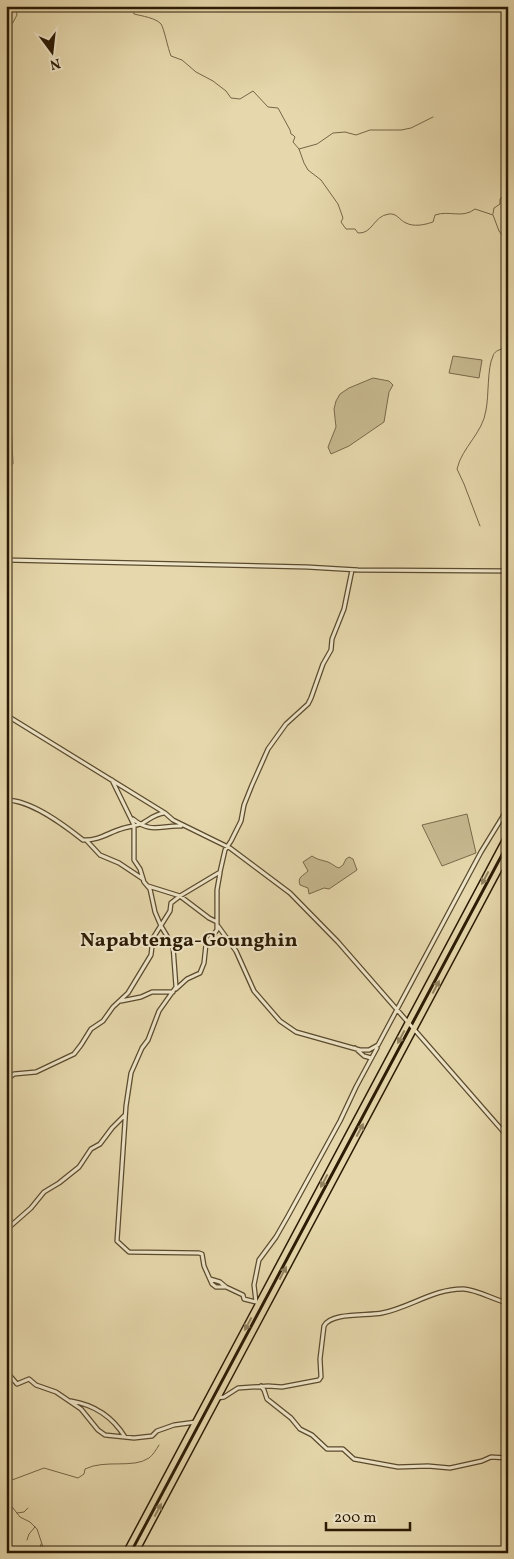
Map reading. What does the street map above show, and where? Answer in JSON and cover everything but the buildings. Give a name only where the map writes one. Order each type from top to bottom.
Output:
[{"type":"highway","points":[[126,1553],[256,1305],[508,835]]},
{"type":"highway","points":[[135,1553],[508,852]]},
{"type":"street","points":[[6,560],[352,570],[508,571]]},
{"type":"street","points":[[175,976],[181,980],[187,979],[202,970],[206,944],[218,924],[217,890],[227,846],[241,820],[244,804],[268,749],[286,724],[308,704],[311,698],[323,664],[331,650],[332,639],[344,609],[352,570]]},
{"type":"street","points":[[6,715],[183,826],[227,846],[290,893],[338,942],[508,1137]]},
{"type":"street","points":[[112,780],[134,826],[135,845],[133,856],[143,879]]},
{"type":"street","points":[[6,800],[20,801],[34,808],[59,822],[83,840],[98,839],[122,828],[134,826],[156,815],[165,813]]},
{"type":"street","points":[[256,1305],[254,1285],[259,1260],[276,1237],[288,1216],[481,852],[508,808]]},
{"type":"street","points":[[130,817],[148,828],[183,826]]},
{"type":"street","points":[[86,840],[100,855],[119,863],[143,879],[148,885],[161,926],[173,946],[175,954],[174,991]]},
{"type":"street","points":[[6,1080],[14,1074],[36,1072],[72,1056],[82,1046],[91,1029],[103,1021],[128,993],[151,955],[153,938],[170,911],[171,903],[220,872]]},
{"type":"street","points":[[148,885],[180,896],[218,924],[236,951],[250,978],[254,991],[280,1021],[296,1032],[355,1048],[370,1050],[378,1045]]},
{"type":"street","points":[[187,979],[174,991],[159,1011],[148,1040],[132,1068],[126,1115],[117,1241],[128,1252],[202,1254],[210,1279],[216,1287],[226,1287],[244,1295],[244,1299],[256,1305]]},
{"type":"street","points":[[120,1001],[141,997],[152,992],[174,991]]},
{"type":"street","points":[[355,1048],[364,1056],[371,1058]]},
{"type":"street","points":[[6,1230],[31,1208],[44,1192],[79,1167],[92,1149],[100,1144],[112,1128],[126,1115]]},
{"type":"street","points":[[217,1399],[238,1388],[282,1387],[321,1379],[320,1359],[324,1326],[325,1323],[331,1320],[344,1316],[384,1313],[427,1297],[455,1290],[472,1290],[494,1300],[508,1303]]},
{"type":"street","points":[[6,1371],[17,1384],[29,1379],[36,1385],[56,1392],[86,1413],[105,1435],[134,1438],[152,1436],[157,1431],[196,1422]]},
{"type":"street","points":[[261,1386],[267,1399],[291,1418],[300,1429],[312,1435],[327,1449],[343,1449],[354,1459],[398,1467],[428,1466],[450,1468],[492,1457],[508,1458]]},
{"type":"street","points":[[68,1401],[87,1404],[102,1413],[117,1424],[125,1437]]},
{"type":"shaded area","points":[[453,356],[482,360],[479,378],[449,373]]},
{"type":"shaded area","points":[[373,378],[389,381],[393,385],[389,392],[384,422],[349,446],[331,454],[328,447],[336,427],[334,409],[336,401],[340,394],[349,388]]},
{"type":"shaded area","points":[[6,419],[11,419],[13,464],[6,465]]},
{"type":"shaded area","points":[[467,814],[476,853],[442,866],[422,825]]},
{"type":"shaded area","points":[[312,856],[339,868],[349,857],[353,859],[357,870],[329,889],[324,888],[309,894],[308,888],[300,885],[299,880],[308,871],[303,862]]},
{"type":"waterway","points":[[11,26],[17,15],[16,10],[20,6]]},
{"type":"waterway","points":[[127,6],[132,9],[134,14],[159,22],[171,56],[182,60],[196,72],[213,81],[226,91],[231,98],[240,99],[253,91],[268,107],[278,108],[291,134],[295,137],[293,142],[299,149],[308,170],[321,180],[338,204],[343,218],[341,222],[346,229],[355,229],[358,233],[363,233],[384,215],[389,214],[409,224],[419,225],[433,222],[435,215],[446,213],[461,214],[475,209],[493,215],[499,231],[508,242]]},
{"type":"waterway","points":[[299,149],[317,144],[333,133],[345,132],[356,135],[370,130],[401,130],[411,128],[433,117]]},
{"type":"waterway","points":[[493,214],[494,208],[500,204],[500,199],[508,193]]},
{"type":"waterway","points":[[480,526],[457,469],[463,454],[481,426],[487,404],[491,361],[494,353],[502,349],[508,335]]},
{"type":"waterway","points":[[6,1479],[12,1480],[44,1468],[78,1478],[84,1474],[85,1469],[93,1466],[142,1461],[150,1457],[159,1445]]},
{"type":"waterway","points":[[6,1499],[20,1517],[30,1522],[37,1529],[45,1553]]},
{"type":"waterway","points":[[17,1513],[24,1512],[28,1508]]},
{"type":"waterway","points":[[27,1540],[35,1527]]},
{"type":"waterway","points":[[33,1553],[40,1550],[41,1544]]},
{"type":"district","name":"Napabtenga-Gounghin","points":[[189,941]]}]
